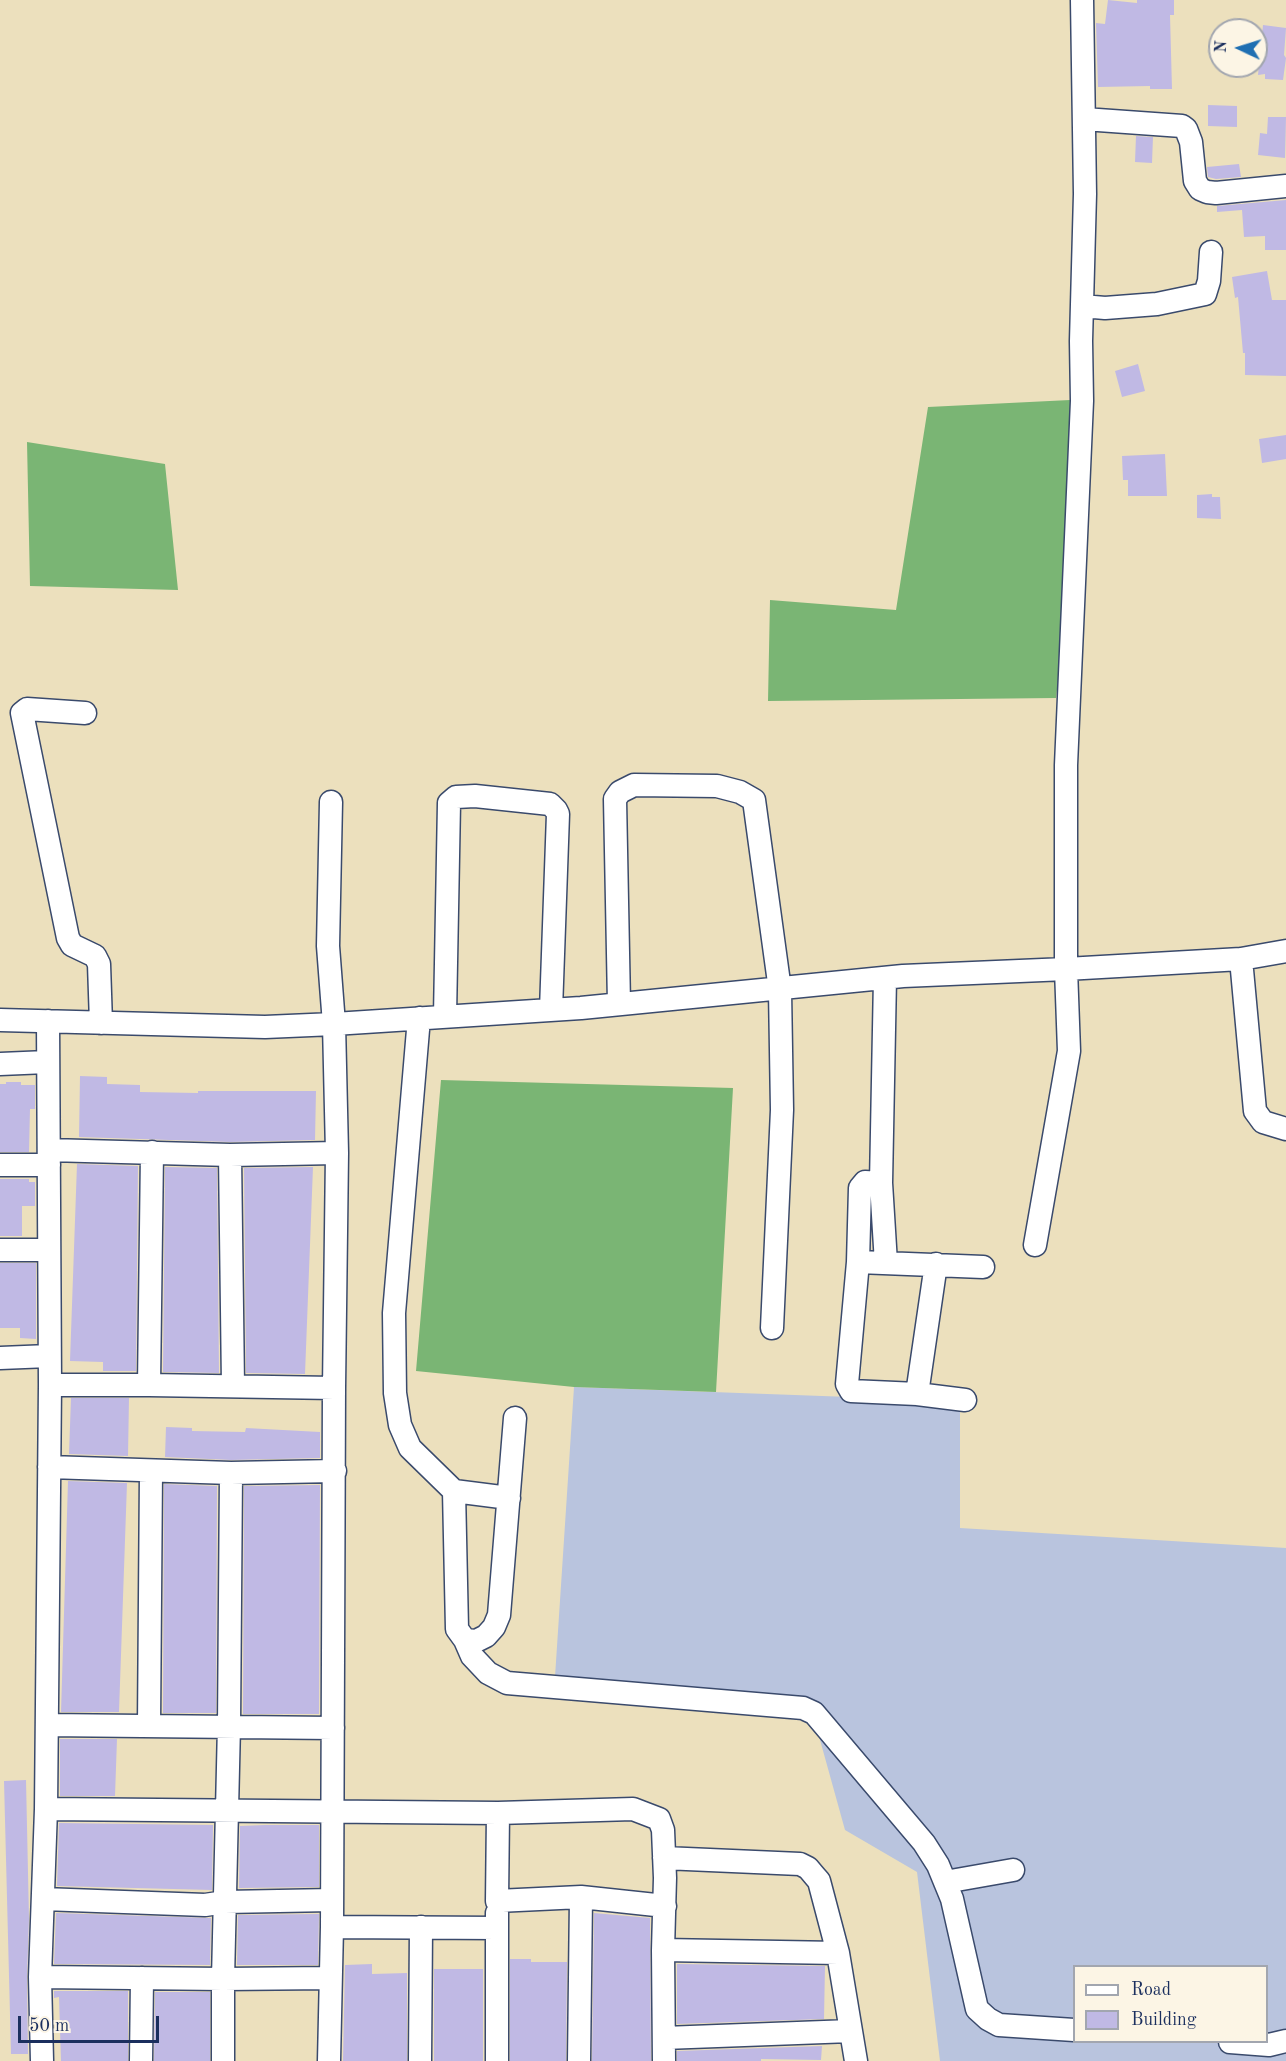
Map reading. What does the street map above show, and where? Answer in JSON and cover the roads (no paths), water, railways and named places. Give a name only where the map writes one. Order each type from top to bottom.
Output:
[{"type":"street","points":[[1035,1245],[1069,1051],[1066,969],[1066,765],[1081,412],[1084,119],[1082,0]]},
{"type":"street","points":[[1084,119],[1182,126],[1186,129],[1191,142],[1195,181],[1200,189],[1207,192],[1286,186]]},
{"type":"street","points":[[1082,306],[1105,308],[1157,304],[1205,294],[1209,282],[1211,252]]},
{"type":"street","points":[[85,712],[27,708],[22,713],[68,938],[72,945],[95,956],[99,964],[101,1023]]},
{"type":"street","points":[[619,1004],[615,799],[620,792],[634,785],[717,786],[740,792],[754,800],[780,990],[782,1110],[772,1328]]},
{"type":"street","points":[[445,1016],[449,803],[456,797],[475,796],[550,804],[558,814],[551,1010]]},
{"type":"street","points":[[329,2061],[332,1927],[337,1153],[334,1024],[328,946],[331,802]]},
{"type":"street","points":[[0,1020],[265,1027],[334,1024],[551,1010],[780,990],[885,978],[1241,959],[1286,951]]},
{"type":"street","points":[[1241,959],[1255,1111],[1263,1122],[1286,1129]]},
{"type":"street","points":[[885,978],[881,1184],[886,1263]]},
{"type":"street","points":[[419,1018],[393,1313],[395,1394],[400,1425],[410,1448],[454,1491],[509,1498]]},
{"type":"street","points":[[42,2061],[40,1977],[46,1809],[50,1386],[48,1021]]},
{"type":"street","points":[[0,1064],[47,1062]]},
{"type":"street","points":[[0,1165],[49,1157],[152,1152],[230,1155],[337,1153]]},
{"type":"street","points":[[149,1385],[152,1152]]},
{"type":"street","points":[[230,1155],[233,1386]]},
{"type":"street","points":[[881,1184],[865,1182],[860,1188],[858,1262],[847,1377],[848,1388],[851,1391],[917,1394],[965,1400]]},
{"type":"street","points":[[0,1250],[49,1250]]},
{"type":"street","points":[[858,1262],[983,1267]]},
{"type":"street","points":[[917,1394],[936,1264]]},
{"type":"street","points":[[0,1358],[49,1356]]},
{"type":"street","points":[[50,1386],[149,1385],[334,1389]]},
{"type":"street","points":[[465,1640],[476,1641],[486,1636],[499,1615],[515,1418]]},
{"type":"street","points":[[49,1467],[231,1473],[335,1471]]},
{"type":"street","points":[[149,1725],[151,1470]]},
{"type":"street","points":[[224,2061],[223,1979],[230,1725],[231,1473]]},
{"type":"street","points":[[454,1491],[456,1629],[465,1640],[472,1656],[488,1673],[507,1683],[809,1710],[817,1715],[924,1843],[938,1865],[960,1929],[977,2009],[999,2025],[1073,2030]]},
{"type":"street","points":[[47,1725],[230,1725],[333,1728]]},
{"type":"street","points":[[46,1809],[498,1813],[633,1809],[659,1819],[663,1830],[665,1906],[664,2061]]},
{"type":"street","points":[[497,2061],[498,1813]]},
{"type":"street","points":[[664,1858],[800,1864],[808,1868],[819,1881],[838,1953],[856,2061]]},
{"type":"street","points":[[945,1882],[1013,1870]]},
{"type":"street","points":[[497,1900],[580,1897],[665,1906]]},
{"type":"street","points":[[579,2061],[580,1897]]},
{"type":"street","points":[[43,1899],[205,1905],[225,1902],[332,1900]]},
{"type":"street","points":[[332,1927],[497,1928]]},
{"type":"street","points":[[420,2061],[421,1927]]},
{"type":"street","points":[[663,1950],[838,1953]]},
{"type":"street","points":[[40,1977],[330,1978]]},
{"type":"street","points":[[141,2061],[142,1978]]},
{"type":"street","points":[[664,2038],[851,2031]]},
{"type":"street","points":[[1243,2043],[1269,2045],[1286,2041]]}]
